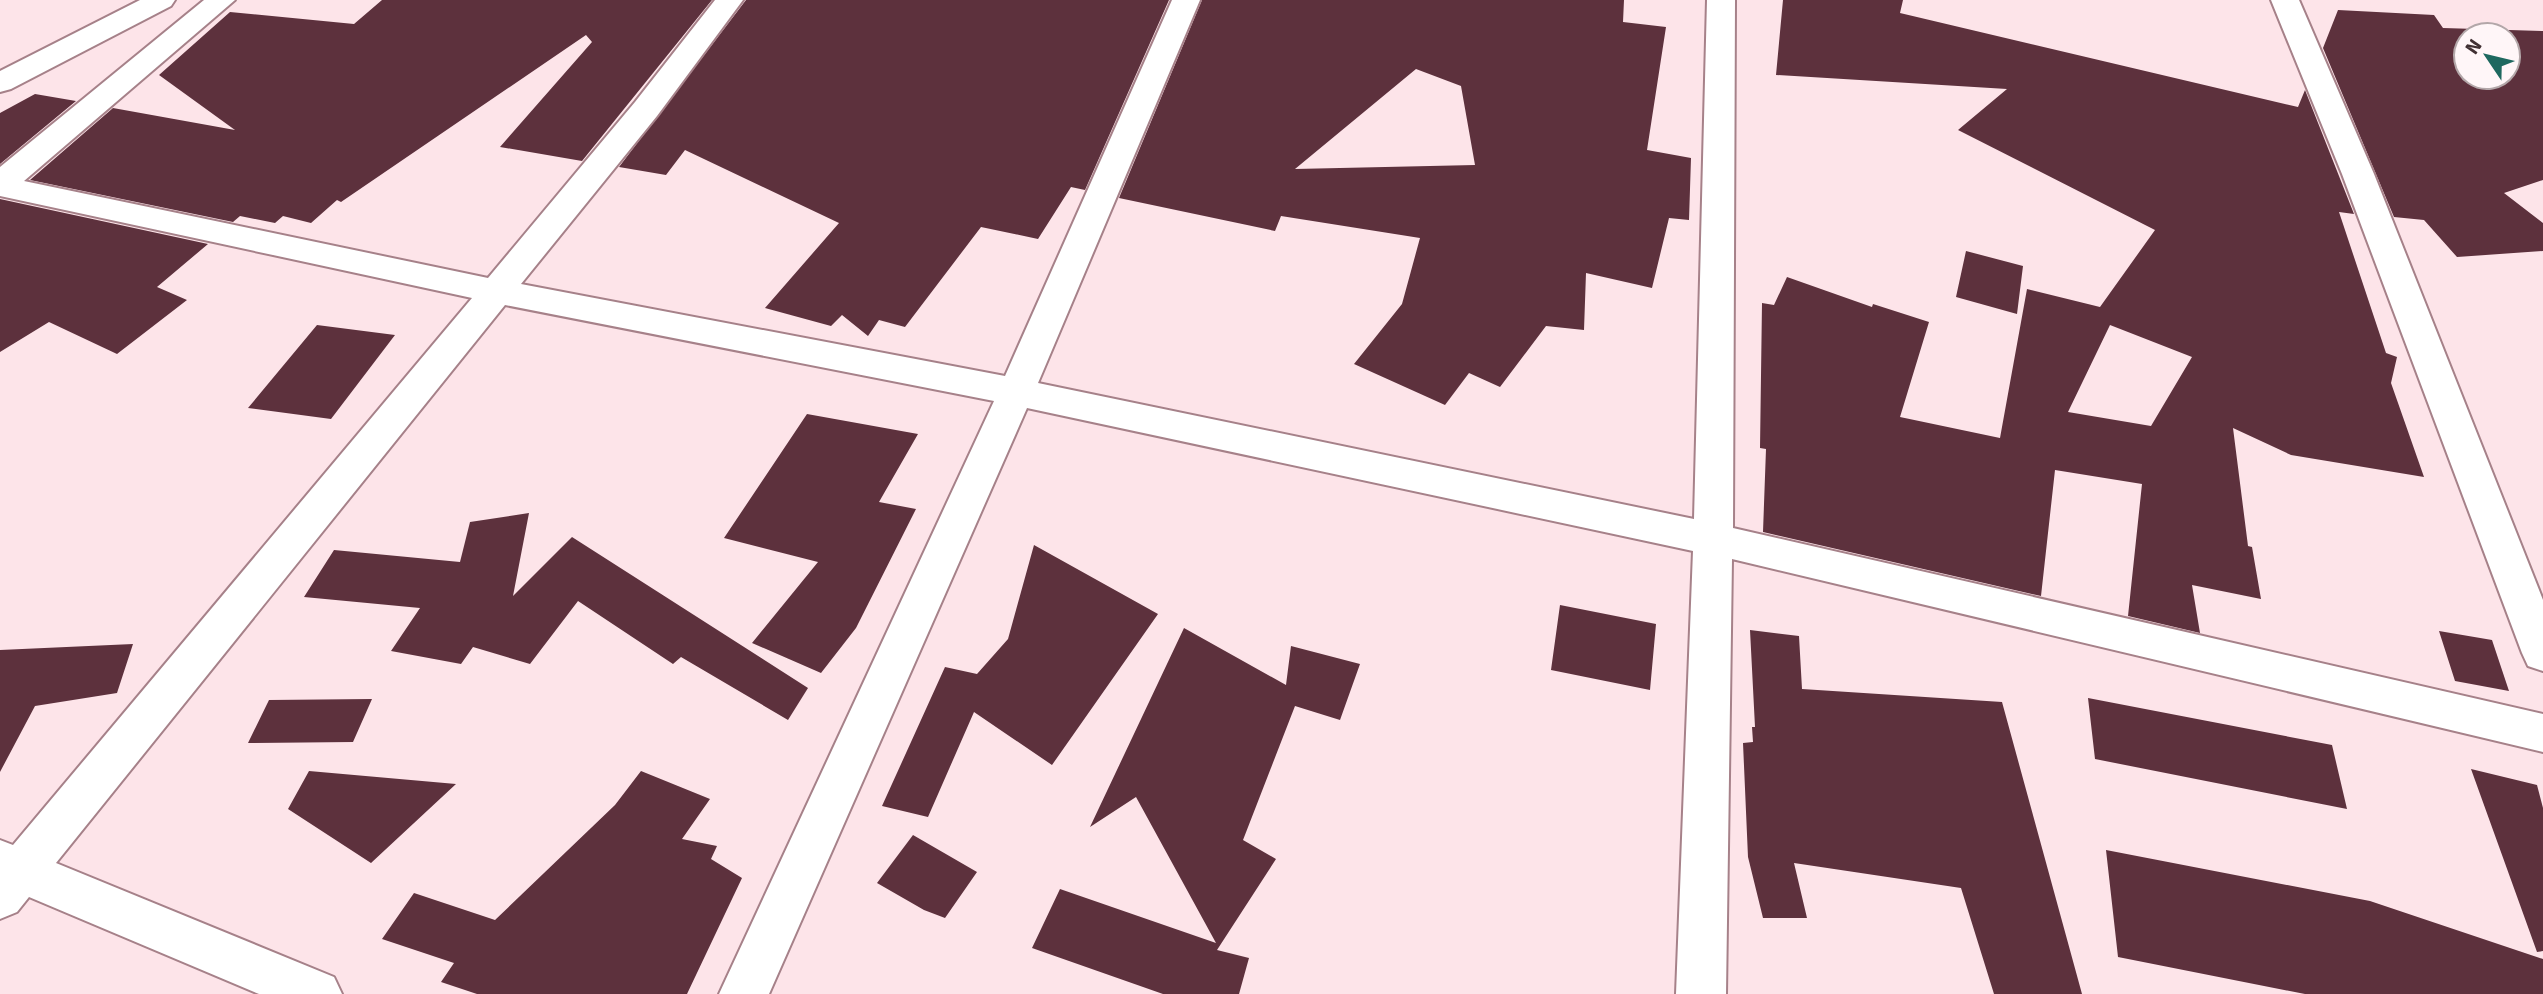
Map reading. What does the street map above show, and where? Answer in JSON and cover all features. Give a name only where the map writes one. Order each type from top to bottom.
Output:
[{"type":"street","points":[[0,83],[161,0]]},
{"type":"street","points":[[0,185],[221,0]]},
{"type":"street","points":[[317,994],[7,876],[496,291],[646,108],[729,0]]},
{"type":"street","points":[[744,994],[1016,392],[1186,0]]},
{"type":"street","points":[[1701,994],[1713,539],[1721,0]]},
{"type":"street","points":[[2285,0],[2358,174],[2543,653]]},
{"type":"street","points":[[0,185],[496,291],[1016,392],[1713,539],[2543,733]]},
{"type":"building","points":[[382,0],[712,0],[582,161],[500,147],[592,42],[586,35],[341,202],[337,200],[311,223],[283,216],[275,223],[240,216],[233,222],[30,180],[113,108],[235,130],[159,75],[230,12],[354,24]]},
{"type":"building","points":[[746,0],[1169,0],[1085,190],[1071,187],[1038,239],[981,227],[905,327],[879,320],[868,336],[842,315],[831,326],[765,308],[839,223],[685,150],[666,175],[619,167]]},
{"type":"building","points":[[1202,0],[1624,0],[1623,22],[1666,27],[1647,150],[1691,158],[1689,220],[1669,218],[1652,288],[1586,273],[1584,330],[1546,326],[1500,387],[1469,373],[1445,405],[1354,364],[1402,304],[1420,238],[1281,216],[1275,231],[1119,198]],"holes":[[[1416,69],[1461,86],[1475,165],[1295,169]]]},
{"type":"building","points":[[1783,0],[1903,0],[1900,13],[2298,107],[2305,90],[2354,214],[2339,212],[2386,353],[2397,357],[2391,383],[2424,477],[2291,455],[2233,428],[2248,546],[2252,547],[2261,599],[2192,585],[2200,633],[2128,616],[2142,484],[2055,470],[2041,596],[1763,532],[1766,449],[1760,448],[1762,303],[1774,305],[1787,277],[1872,307],[1873,304],[1929,322],[1900,417],[2000,438],[2027,289],[2100,307],[2155,230],[1958,130],[2007,89],[1776,75]],"holes":[[[2110,325],[2192,357],[2151,426],[2068,412]]]},
{"type":"building","points":[[2338,10],[2434,15],[2443,28],[2452,28],[2452,91],[2522,91],[2522,30],[2543,31],[2543,180],[2504,193],[2543,223],[2543,251],[2457,257],[2424,220],[2394,217],[2323,48]]},
{"type":"building","points":[[35,94],[76,101],[0,164],[0,113]]},
{"type":"building","points":[[0,199],[208,244],[157,287],[187,300],[117,354],[49,322],[0,352]]},
{"type":"building","points":[[1966,251],[2023,266],[2017,314],[1956,297]]},
{"type":"building","points":[[317,325],[395,335],[331,419],[248,408]]},
{"type":"building","points":[[807,414],[918,434],[879,502],[916,509],[856,628],[821,673],[752,643],[818,562],[724,538]]},
{"type":"building","points":[[529,513],[513,596],[572,537],[808,688],[788,720],[681,657],[673,664],[578,601],[530,664],[473,647],[461,664],[391,651],[420,608],[304,597],[334,550],[460,562],[470,522]]},
{"type":"building","points":[[1034,545],[1158,614],[1052,765],[974,712],[928,817],[882,806],[945,667],[977,674],[1008,639]]},
{"type":"building","points":[[1560,605],[1656,624],[1650,690],[1551,670]]},
{"type":"building","points":[[1184,628],[1286,685],[1291,646],[1360,664],[1340,720],[1295,706],[1243,840],[1276,859],[1217,950],[1249,958],[1239,994],[1163,994],[1032,948],[1060,889],[1216,943],[1136,797],[1090,827]]},
{"type":"building","points":[[1750,630],[1799,636],[1802,689],[2002,702],[2082,994],[1994,994],[1961,888],[1794,863],[1807,918],[1763,918],[1748,857],[1743,743],[1753,742],[1752,727],[1755,727]]},
{"type":"building","points":[[2439,631],[2492,640],[2509,691],[2455,681]]},
{"type":"building","points":[[133,644],[117,693],[35,706],[0,772],[0,650]]},
{"type":"building","points":[[2088,698],[2332,745],[2347,809],[2095,759]]},
{"type":"building","points":[[372,699],[353,742],[248,743],[269,700]]},
{"type":"building","points":[[2471,769],[2537,785],[2543,808],[2543,951],[2537,952]]},
{"type":"building","points":[[309,771],[456,784],[371,863],[288,809]]},
{"type":"building","points":[[641,771],[710,799],[682,839],[717,846],[711,859],[742,878],[687,994],[477,994],[441,982],[454,963],[382,939],[414,893],[495,920],[615,805]]},
{"type":"building","points":[[913,835],[977,872],[945,918],[924,910],[877,883]]},
{"type":"building","points":[[2106,850],[2370,901],[2543,959],[2543,994],[2305,994],[2118,957]]}]
